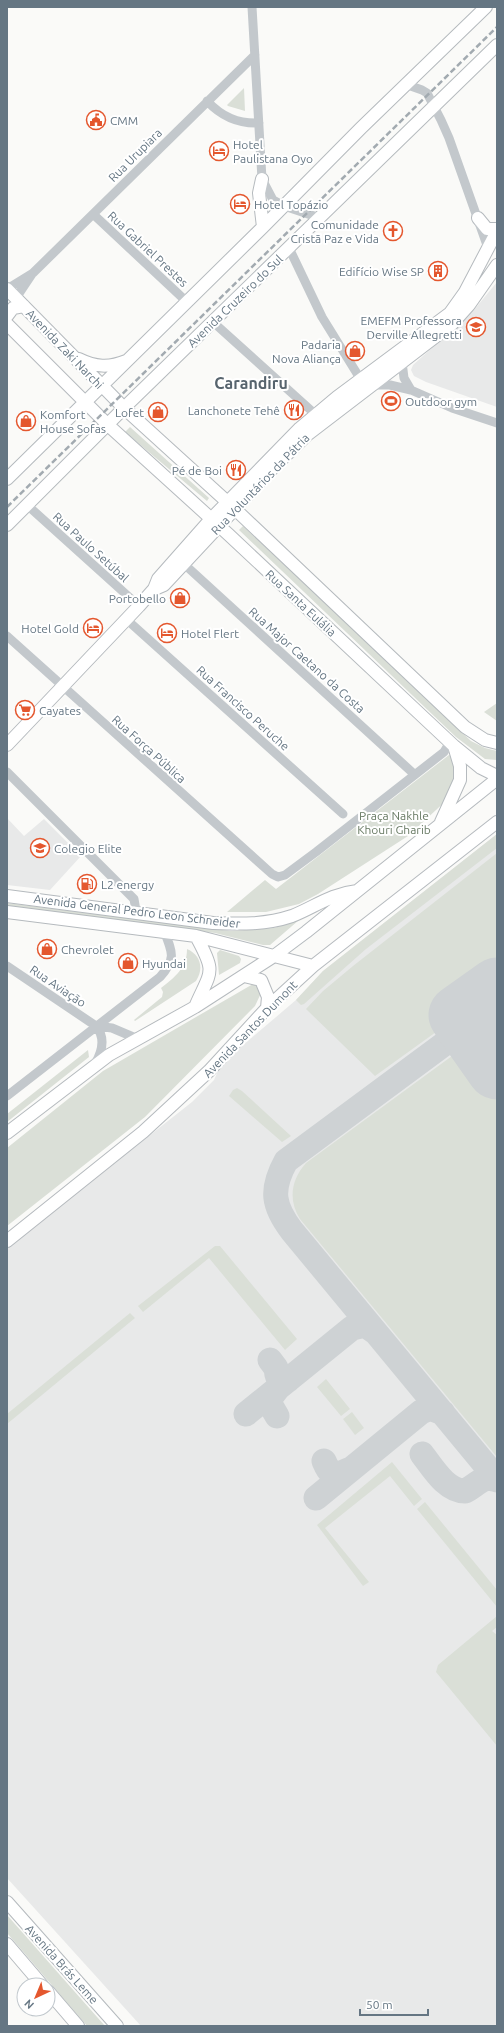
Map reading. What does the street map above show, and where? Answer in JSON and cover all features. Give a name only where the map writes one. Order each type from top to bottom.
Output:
[{"type":"main road","points":[[7,479],[128,361],[406,84],[486,7]]},
{"type":"main road","name":"Avenida Cruzeiro do Sul","points":[[7,525],[124,408],[497,45]]},
{"type":"main road","points":[[262,179],[259,193],[263,227]]},
{"type":"main road","points":[[478,218],[487,229],[497,230]]},
{"type":"main road","name":"Rua Voluntários da Pátria","points":[[7,745],[139,606],[154,589],[158,579],[215,523],[303,431],[366,382],[450,313],[465,292],[497,230]]},
{"type":"main road","points":[[484,282],[488,261],[488,248]]},
{"type":"main road","name":"Rua Voluntários da Pátria","points":[[303,431],[315,414],[366,382],[402,362],[452,324],[469,305],[497,265]]},
{"type":"main road","name":"Avenida Zaki Narchi","points":[[7,289],[124,408]]},
{"type":"main road","points":[[7,316],[20,302]]},
{"type":"main road","name":"Avenida Zaki Narchi","points":[[7,323],[108,425]]},
{"type":"main road","points":[[70,353],[88,364],[102,366],[114,365],[128,361]]},
{"type":"main road","name":"Rua Santa Eulália","points":[[124,408],[231,506],[470,731],[485,740],[497,743]]},
{"type":"main road","name":"Rua Santa Eulália","points":[[108,425],[452,744],[481,768],[497,777]]},
{"type":"main road","name":"Rua Voluntários da Pátria","points":[[154,589],[164,585],[184,564],[215,523]]},
{"type":"main road","points":[[438,826],[460,780],[460,766],[452,744]]},
{"type":"main road","points":[[7,1133],[95,1064],[138,1038],[195,1007],[274,956],[438,826],[497,777]]},
{"type":"main road","name":"Avenida Santos Dumont","points":[[7,1241],[148,1127],[209,1071],[267,1008],[313,966],[497,822]]},
{"type":"main road","name":"Avenida General Pedro Leon Schneider","points":[[7,896],[136,911],[213,923],[262,923],[293,915],[323,900],[343,893],[357,891]]},
{"type":"main road","name":"Avenida General Pedro Leon Schneider","points":[[7,912],[196,936],[313,966]]},
{"type":"main road","points":[[195,1007],[210,972],[210,963],[196,936]]},
{"type":"main road","points":[[244,976],[261,980],[268,997],[267,1008]]},
{"type":"main road","name":"Avenida Brás Leme","points":[[7,1902],[117,2026]]},
{"type":"main road","points":[[7,1944],[35,1977]]},
{"type":"main road","points":[[56,2001],[75,2024]]},
{"type":"street","points":[[252,7],[262,179],[269,195],[284,206],[320,218]]},
{"type":"street","name":"Rua Urupiara","points":[[7,289],[33,273],[255,55]]},
{"type":"street","points":[[406,84],[422,90],[427,94],[434,106],[450,138],[488,248]]},
{"type":"street","points":[[207,101],[225,117],[242,122],[259,123]]},
{"type":"street","name":"Rua Gabriel Prestes","points":[[92,214],[186,302]]},
{"type":"street","points":[[290,248],[322,317],[366,382],[390,385],[411,390],[452,408],[497,423]]},
{"type":"street","name":"Rua Urupiara","points":[[20,302],[33,273]]},
{"type":"street","points":[[213,322],[315,414]]},
{"type":"street","points":[[402,362],[404,378],[411,390]]},
{"type":"street","name":"Rua Paulo Setúbal","points":[[27,505],[139,606]]},
{"type":"street","name":"Rua Major Caetano da Costa","points":[[184,564],[414,774]]},
{"type":"street","name":"Rua Francisco Peruche","points":[[126,619],[343,814]]},
{"type":"street","name":"Rua Força Pública","points":[[7,636],[201,812],[272,874],[278,877],[284,875],[316,852],[414,774]]},
{"type":"street","points":[[414,774],[444,752],[452,744]]},
{"type":"street","points":[[7,772],[134,899],[136,911]]},
{"type":"street","points":[[7,1096],[160,977],[169,967],[172,959],[171,948],[164,931]]},
{"type":"street","name":"Rua Aviação","points":[[7,966],[96,1026],[112,1028],[138,1038]]},
{"type":"street","points":[[95,1064],[100,1057],[102,1042],[100,1031],[96,1026]]},
{"type":"shaded area","name":"EMEFM Professora Derville Allegretti","points":[[497,282],[497,407],[426,382],[414,376],[411,370],[413,365],[474,310]]},
{"type":"shaded area","name":"Colegio Elite","points":[[7,818],[24,836],[44,819],[81,856],[50,890],[7,885]]},
{"type":"shaded area","points":[[497,834],[497,2026],[141,2026],[7,1878],[7,1248],[192,1102],[214,1080],[219,1069],[228,1058],[296,1000],[323,971]]},
{"type":"green space","points":[[244,88],[245,111],[228,106],[227,105]]},
{"type":"green space","points":[[130,427],[209,498],[207,501],[125,432]]},
{"type":"green space","points":[[243,526],[471,741],[485,748],[497,751],[497,760],[485,759],[456,737],[239,530]]},
{"type":"green space","points":[[497,703],[497,721],[484,712]]},
{"type":"green space","name":"Praça Nakhle Khouri Gharib","points":[[449,755],[452,756],[456,771],[450,797],[408,836],[318,894],[299,904],[266,912],[227,912],[265,880],[276,889]]},
{"type":"green space","points":[[497,834],[497,848],[366,949],[304,1004],[301,1005],[296,1000],[323,971]]},
{"type":"green space","points":[[497,853],[497,988],[375,1076],[306,1009],[323,991],[353,966]]},
{"type":"green space","points":[[7,903],[230,931],[274,928],[299,920],[270,945],[263,945],[215,933],[7,906]]},
{"type":"green space","points":[[187,949],[195,955],[200,963],[200,972],[196,981],[135,1021],[134,1020],[162,997],[163,992],[161,988],[179,972],[185,962]]},
{"type":"green space","points":[[220,950],[239,956],[241,959],[240,963],[219,975],[217,953]]},
{"type":"green space","points":[[253,984],[259,985],[262,991],[255,1006],[145,1117],[7,1226],[7,1148],[103,1071]]},
{"type":"green space","points":[[471,1044],[480,1047],[497,1069],[497,1457],[300,1219],[296,1212],[293,1197],[294,1183],[306,1163],[467,1045]]},
{"type":"green space","points":[[88,1050],[89,1057],[7,1122],[7,1114]]},
{"type":"green space","points":[[237,1088],[291,1136],[282,1142],[229,1096],[233,1090]]},
{"type":"green space","points":[[215,1246],[220,1246],[297,1339],[285,1350],[209,1258],[143,1312],[138,1306]]},
{"type":"green space","points":[[130,1313],[135,1318],[7,1424],[7,1414]]},
{"type":"green space","points":[[326,1379],[350,1409],[341,1416],[317,1387]]},
{"type":"green space","points":[[352,1412],[364,1428],[355,1435],[343,1419]]},
{"type":"green space","points":[[392,1462],[422,1499],[414,1506],[390,1476],[325,1528],[369,1582],[363,1586],[317,1525]]},
{"type":"green space","points":[[425,1502],[497,1590],[497,1607],[417,1509]]},
{"type":"green space","points":[[497,1616],[497,1627],[492,1631],[497,1635],[497,1746],[436,1672],[438,1665]]},
{"type":"green space","points":[[7,1915],[105,2026],[87,2026],[56,1990],[56,1977],[45,1977],[7,1933]]},
{"type":"taxiway","points":[[497,1026],[482,1022],[467,1027],[286,1161],[281,1171],[276,1189],[276,1198],[281,1214],[292,1231],[497,1479]]},
{"type":"taxiway","points":[[246,1414],[352,1328],[365,1325],[375,1332]]},
{"type":"taxiway","points":[[270,1360],[276,1368],[277,1375],[283,1381],[288,1380]]},
{"type":"taxiway","points":[[277,1416],[270,1404],[271,1397],[278,1388]]},
{"type":"taxiway","points":[[316,1498],[421,1412],[430,1408],[443,1413]]},
{"type":"taxiway","points":[[422,1454],[440,1478],[458,1490],[465,1491],[480,1481],[488,1478],[497,1480]]},
{"type":"taxiway","points":[[324,1461],[330,1472],[335,1474],[348,1470]]},
{"type":"runway","points":[[497,988],[459,1015],[497,1069]]},
{"type":"railway","points":[[7,507],[497,27]]},
{"type":"place","name":"CMM","points":[[96,120]]},
{"type":"place","name":"Hotel Paulistana Oyo","points":[[219,151]]},
{"type":"place","name":"Hotel Topázio","points":[[240,204]]},
{"type":"place","name":"Comunidade Cristã Paz e Vida","points":[[393,231]]},
{"type":"place","name":"Edifício Wise SP","points":[[438,271]]},
{"type":"place","name":"EMEFM Professora Derville Allegretti","points":[[476,327]]},
{"type":"place","name":"Padaria Nova Aliança","points":[[355,351]]},
{"type":"place","name":"Outdoor gym","points":[[391,401]]},
{"type":"place","name":"Lanchonete Tehê","points":[[294,410]]},
{"type":"place","name":"Lofet","points":[[158,412]]},
{"type":"place","name":"Komfort House Sofas","points":[[26,421]]},
{"type":"place","name":"Pé de Boi","points":[[236,470]]},
{"type":"place","name":"Portobello","points":[[180,598]]},
{"type":"place","name":"Hotel Gold","points":[[93,628]]},
{"type":"place","name":"Hotel Flert","points":[[167,633]]},
{"type":"place","name":"Cayates","points":[[25,710]]},
{"type":"place","name":"Colegio Elite","points":[[40,848]]},
{"type":"place","name":"L2 energy","points":[[87,884]]},
{"type":"place","name":"Chevrolet","points":[[47,949]]},
{"type":"place","name":"Hyundai","points":[[128,963]]},
{"type":"district","name":"Carandiru","points":[[251,383]]}]
